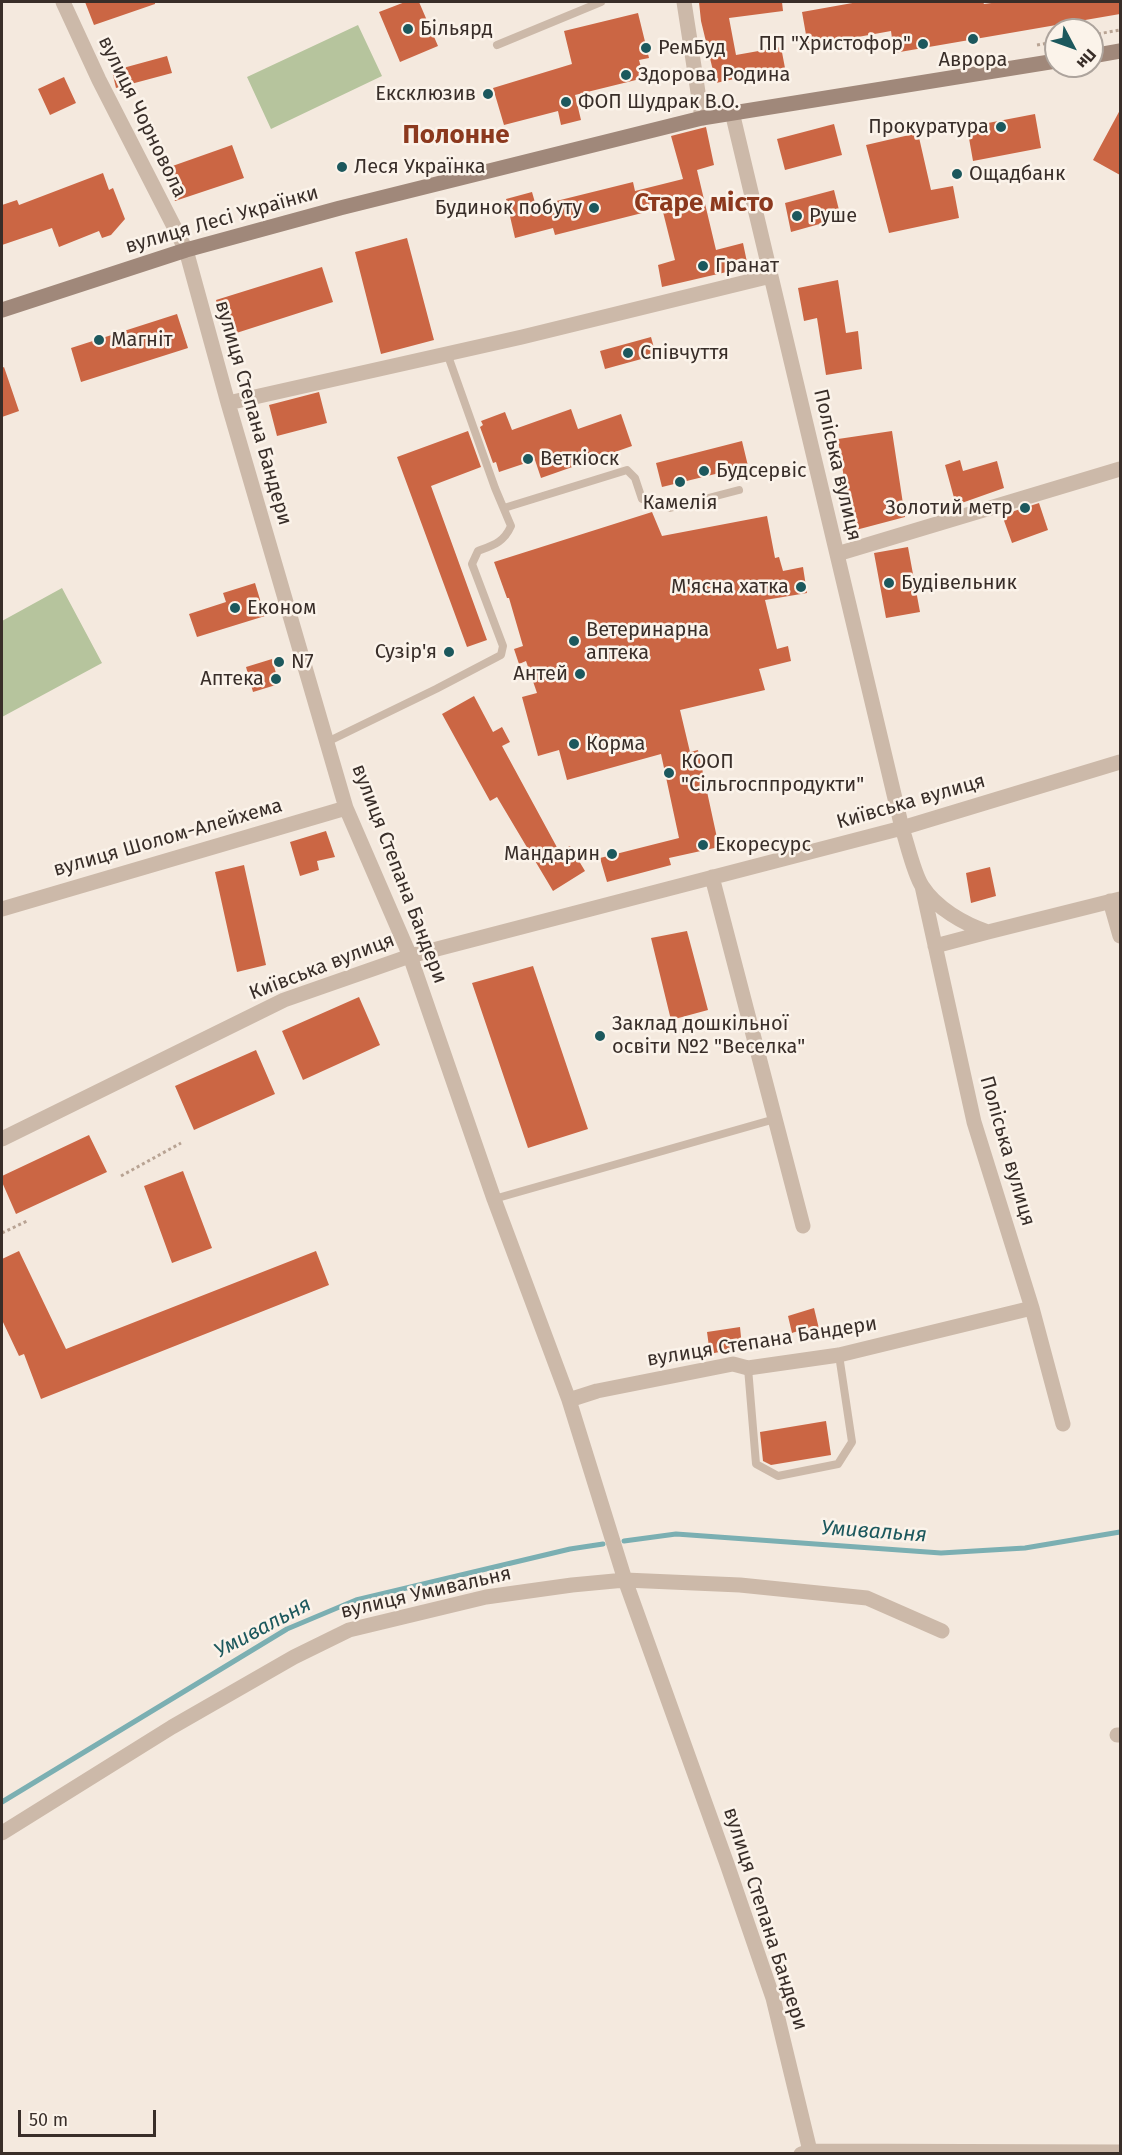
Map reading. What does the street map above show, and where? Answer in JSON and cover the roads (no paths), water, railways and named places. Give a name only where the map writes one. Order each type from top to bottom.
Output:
[{"type":"main road","points":[[1104,54],[1120,51]]},
{"type":"main road","name":"вулиця Лесі Українки","points":[[2,310],[186,250],[340,208],[702,118],[1044,63]]},
{"type":"street","name":"вулиця Чорновола","points":[[63,2],[99,80],[186,250]]},
{"type":"street","points":[[684,2],[702,118]]},
{"type":"street","name":"Поліська вулиця","points":[[732,112],[902,828],[922,886],[974,1122],[1032,1308],[1063,1424]]},
{"type":"street","name":"вулиця Степана Бандери","points":[[186,250],[346,808],[410,956],[494,1199],[569,1400],[625,1580],[773,1998],[805,2152],[1120,2152]]},
{"type":"street","points":[[228,403],[447,354],[771,276]]},
{"type":"street","points":[[837,554],[1120,469]]},
{"type":"street","name":"Київська вулиця","points":[[2,1139],[284,1000],[410,956],[902,828],[1120,762]]},
{"type":"street","name":"вулиця Шолом-Алейхема","points":[[2,909],[346,808]]},
{"type":"street","points":[[712,877],[803,1226]]},
{"type":"street","points":[[922,886],[941,906],[970,926],[988,932]]},
{"type":"street","points":[[935,946],[1115,900],[1120,936]]},
{"type":"street","name":"вулиця Степана Бандери","points":[[569,1400],[597,1391],[733,1365],[748,1368],[839,1355],[1032,1308]]},
{"type":"street","points":[[625,1580],[740,1585],[867,1598],[942,1631]]},
{"type":"street","name":"вулиця Умивальня","points":[[2,1833],[172,1727],[294,1657],[349,1630],[486,1597],[625,1580]]},
{"type":"lane","points":[[497,45],[601,2]]},
{"type":"lane","points":[[327,742],[501,655],[503,646],[472,564],[478,551],[500,542],[511,526],[447,354]]},
{"type":"lane","points":[[504,508],[627,470],[635,478],[642,499],[670,508],[739,490]]},
{"type":"lane","points":[[494,1199],[775,1119]]},
{"type":"lane","points":[[748,1368],[756,1464],[778,1476],[838,1464],[852,1442],[839,1355]]},
{"type":"waterway","name":"Умивальня","points":[[624,1541],[676,1534],[941,1553],[1025,1548],[1120,1532]]},
{"type":"waterway","name":"Умивальня","points":[[2,1802],[287,1629],[356,1600],[570,1549],[603,1544]]},
{"type":"place","name":"Більярд","points":[[408,29]]},
{"type":"place","name":"Аврора","points":[[973,39]]},
{"type":"place","name":"ПП \"Христофор\"","points":[[923,44]]},
{"type":"place","name":"РемБуд","points":[[646,48]]},
{"type":"place","name":"Здорова Родина","points":[[626,75]]},
{"type":"place","name":"Ексклюзив","points":[[488,94]]},
{"type":"place","name":"ФОП Шудрак В.О.","points":[[566,102]]},
{"type":"place","name":"Прокуратура","points":[[1001,127]]},
{"type":"place","name":"Леся Українка","points":[[342,167]]},
{"type":"place","name":"Ощадбанк","points":[[957,174]]},
{"type":"place","name":"Будинок побуту","points":[[594,208]]},
{"type":"place","name":"Руше","points":[[797,216]]},
{"type":"place","name":"Гранат","points":[[703,266]]},
{"type":"place","name":"Магніт","points":[[99,340]]},
{"type":"place","name":"Співчуття","points":[[628,353]]},
{"type":"place","name":"Веткіоск","points":[[528,459]]},
{"type":"place","name":"Будсервіс","points":[[704,471]]},
{"type":"place","name":"Камелія","points":[[680,482]]},
{"type":"place","name":"Золотий метр","points":[[1025,508]]},
{"type":"place","name":"Будівельник","points":[[889,583]]},
{"type":"place","name":"М'ясна хатка","points":[[801,587]]},
{"type":"place","name":"Економ","points":[[235,608]]},
{"type":"place","name":"Ветеринарна аптека","points":[[574,641]]},
{"type":"place","name":"Сузір'я","points":[[449,652]]},
{"type":"place","name":"N7","points":[[279,662]]},
{"type":"place","name":"Антей","points":[[580,674]]},
{"type":"place","name":"Аптека","points":[[276,679]]},
{"type":"place","name":"Корма","points":[[574,744]]},
{"type":"place","name":"КООП \"Сільгосппродукти\"","points":[[669,773]]},
{"type":"place","name":"Екоресурс","points":[[703,845]]},
{"type":"place","name":"Мандарин","points":[[612,854]]},
{"type":"place","name":"Заклад дошкільної освіти №2 \"Веселка\"","points":[[600,1036]]},
{"type":"district","name":"Полонне","points":[[456,136]]},
{"type":"district","name":"Старе місто","points":[[704,204]]}]
